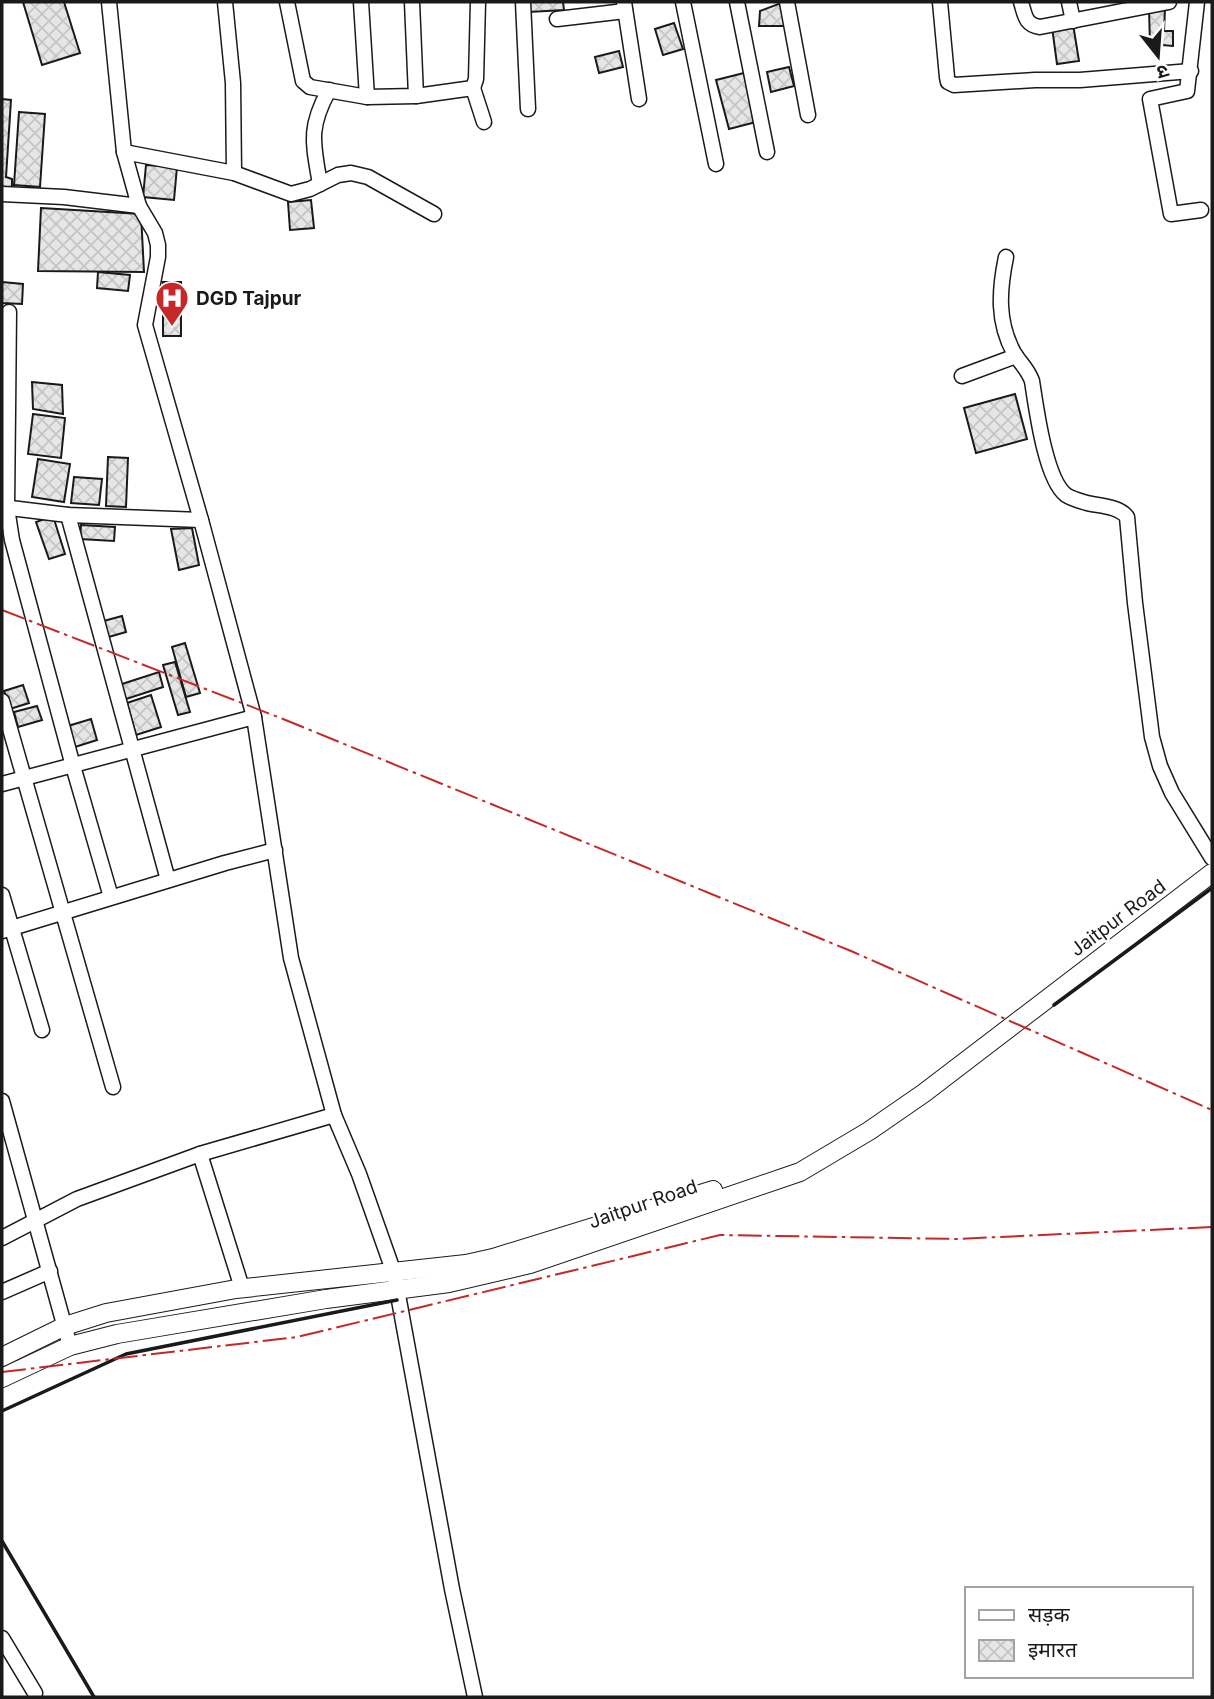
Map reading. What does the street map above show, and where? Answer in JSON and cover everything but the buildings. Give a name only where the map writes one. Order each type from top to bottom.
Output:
[{"type":"street","points":[[109,2],[124,152],[139,206],[155,233],[158,244],[145,325],[254,717],[291,958],[334,1115],[359,1174],[394,1272],[452,1589],[475,1697]]},
{"type":"street","points":[[225,2],[233,83],[234,173]]},
{"type":"street","points":[[287,2],[303,81],[310,87],[367,97],[416,96],[473,88]]},
{"type":"street","points":[[361,2],[367,97]]},
{"type":"street","points":[[412,2],[416,96]]},
{"type":"street","points":[[478,2],[476,79],[473,88],[484,122]]},
{"type":"street","points":[[523,2],[528,109]]},
{"type":"street","points":[[683,2],[716,164]]},
{"type":"street","points":[[737,2],[767,152]]},
{"type":"street","points":[[786,2],[808,115]]},
{"type":"street","points":[[940,2],[947,77],[948,82],[954,85],[1080,80],[1191,71]]},
{"type":"street","points":[[1021,2],[1026,21],[1032,26],[1040,27],[1169,2]]},
{"type":"street","points":[[1069,2],[1073,21]]},
{"type":"street","points":[[1196,2],[1187,91],[1150,99],[1171,214],[1200,210]]},
{"type":"street","points":[[557,19],[625,6],[639,99]]},
{"type":"street","points":[[320,184],[313,129],[317,111],[329,90]]},
{"type":"street","points":[[124,152],[234,173],[290,194],[338,175],[351,173],[368,177],[434,214]]},
{"type":"street","points":[[2,194],[64,197],[139,206]]},
{"type":"street","points":[[1006,257],[1000,294],[1001,317],[1016,356],[1032,381],[1042,441],[1060,487],[1066,495],[1077,500],[1121,510],[1127,517],[1152,737],[1160,766],[1172,793],[1212,859]]},
{"type":"street","points":[[9,312],[4,507],[72,766],[111,897]]},
{"type":"street","points":[[961,376],[1016,356]]},
{"type":"street","points":[[4,507],[68,516],[201,520]]},
{"type":"street","points":[[68,516],[167,880]]},
{"type":"street","points":[[2,701],[113,1087]]},
{"type":"street","points":[[2,784],[254,717]]},
{"type":"street","points":[[7,929],[275,850]]},
{"type":"street","name":"Jaitpur Road","points":[[2,1357],[65,1326],[106,1313],[242,1289],[466,1264],[493,1258],[736,1182],[800,1159],[904,1095],[1212,859]]},
{"type":"street","name":"Jaitpur Road","points":[[2,1378],[70,1346],[166,1324],[449,1283],[530,1264],[800,1172],[915,1100],[1212,873]]},
{"type":"street","points":[[2,895],[7,929],[41,1030]]},
{"type":"street","points":[[2,1101],[8,1148],[35,1222],[70,1346]]},
{"type":"street","points":[[2,1238],[77,1199],[200,1154],[334,1115]]},
{"type":"street","points":[[200,1154],[242,1289]]},
{"type":"street","points":[[2,1292],[50,1271]]},
{"type":"street","points":[[2,1638],[35,1693]]},
{"type":"wall","points":[[1054,1005],[1212,888]]},
{"type":"wall","points":[[2,1411],[126,1354],[397,1300]]},
{"type":"wall","points":[[2,1541],[94,1697]]},
{"type":"power","points":[[2,610],[283,719],[851,951],[1212,1110]]},
{"type":"power","points":[[2,1372],[297,1337],[720,1235],[957,1239],[1212,1227]]},
{"type":"place","name":"DGD Tajpur","points":[[172,328]]}]
